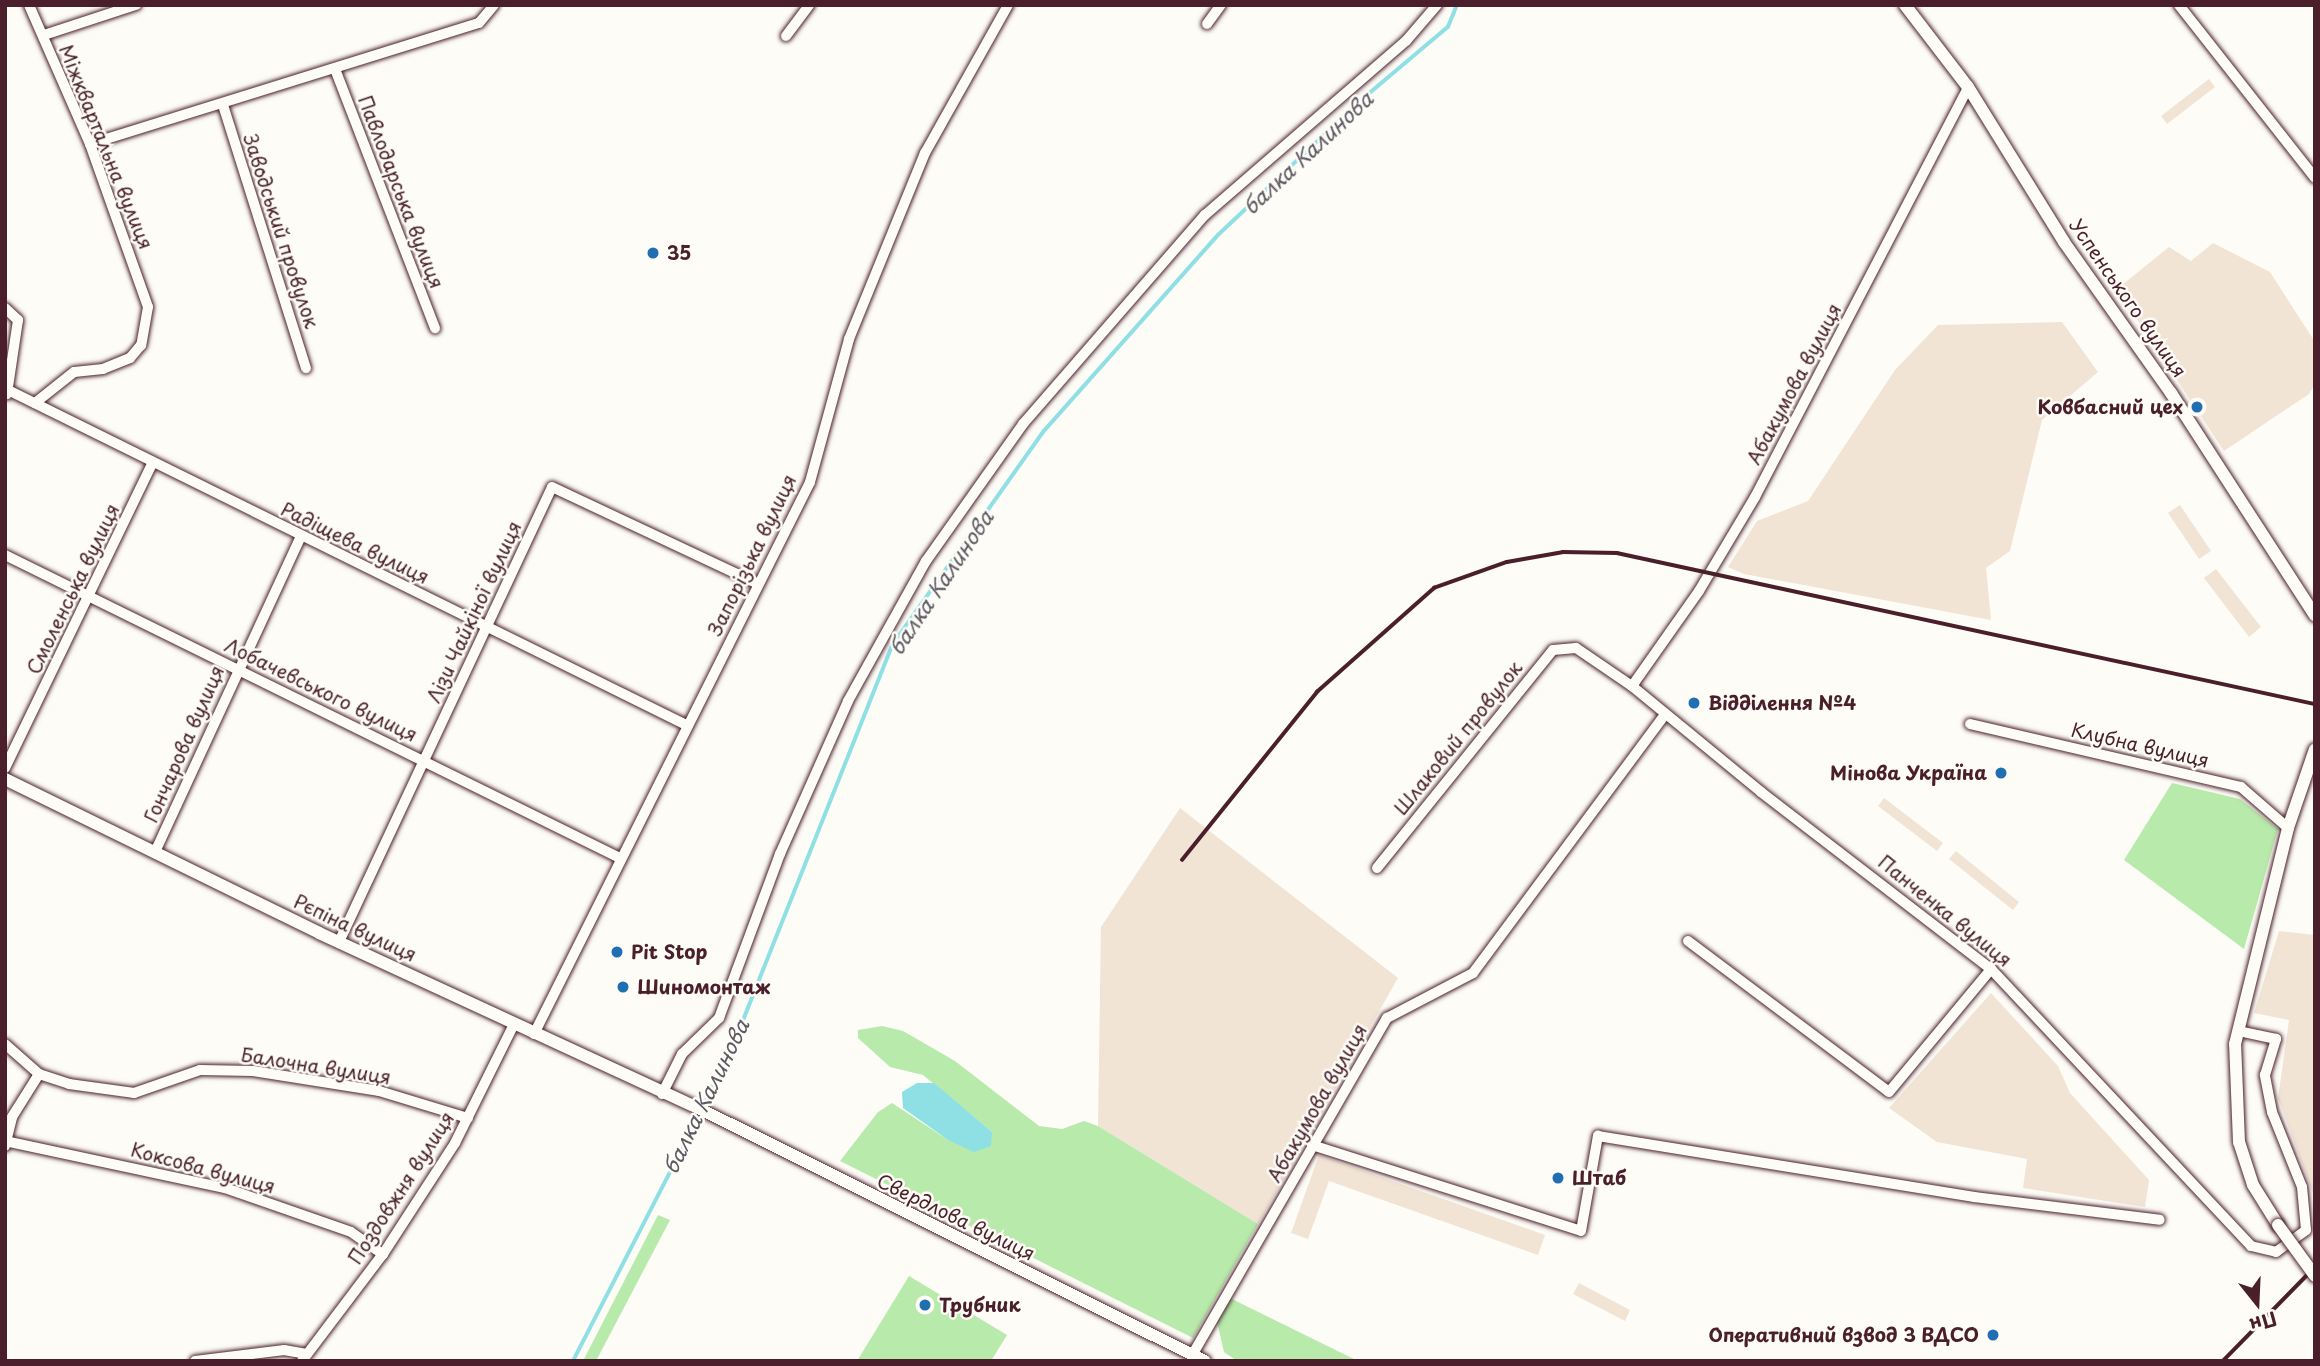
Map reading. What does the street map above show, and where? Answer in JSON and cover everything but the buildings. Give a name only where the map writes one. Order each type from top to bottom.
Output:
[{"type":"street","name":"Міжквартальна вулиця","points":[[29,5],[90,144],[148,307],[146,331],[130,358],[103,369],[74,372],[35,403]]},
{"type":"street","points":[[44,36],[136,5]]},
{"type":"street","points":[[90,144],[223,105],[479,23],[494,5]]},
{"type":"street","points":[[786,36],[808,5]]},
{"type":"street","name":"Запорізька вулиця","points":[[534,1034],[810,482],[849,339],[925,153],[1008,5]]},
{"type":"street","points":[[1207,24],[1221,5]]},
{"type":"street","points":[[662,1094],[682,1055],[719,1018],[780,854],[848,701],[926,561],[998,458],[1023,424],[1206,215],[1406,41],[1437,5]]},
{"type":"street","name":"Успенського вулиця","points":[[1905,5],[1968,87],[2064,242],[2171,393],[2315,616]]},
{"type":"street","points":[[2179,5],[2315,178]]},
{"type":"street","name":"Павлодарська вулиця","points":[[335,69],[435,328]]},
{"type":"street","name":"Абакумова вулиця","points":[[1632,686],[1699,591],[1755,497],[1968,87]]},
{"type":"street","name":"Заводський провулок","points":[[223,105],[306,368]]},
{"type":"street","points":[[5,308],[18,320],[7,393]]},
{"type":"street","name":"Радіщева вулиця","points":[[7,393],[35,403],[301,537],[687,724]]},
{"type":"street","name":"Смоленська вулиця","points":[[5,768],[153,463]]},
{"type":"street","name":"Лізи Чайкіної вулиця","points":[[338,942],[489,628],[552,487],[758,584]]},
{"type":"street","name":"Гончарова вулиця","points":[[155,852],[237,669],[301,537]]},
{"type":"street","name":"Лобачевського вулиця","points":[[5,555],[620,858]]},
{"type":"street","name":"Панченка вулиця","points":[[1576,648],[1632,686],[1991,969],[2251,1246],[2276,1252],[2306,1230],[2302,1187],[2272,1112],[2265,1075],[2276,1039],[2238,1031]]},
{"type":"street","name":"Шлаковий провулок","points":[[1377,868],[1553,650],[1576,648]]},
{"type":"street","name":"Абакумова вулиця","points":[[1194,1352],[1387,1018],[1473,973],[1665,713]]},
{"type":"street","name":"Клубна вулиця","points":[[1970,724],[2241,787],[2288,828]]},
{"type":"street","points":[[2315,749],[2288,828],[2238,1031],[2239,1142],[2253,1185],[2278,1226],[2315,1276]]},
{"type":"street","name":"Рєпіна вулиця","points":[[5,779],[338,942],[662,1094],[692,1105]]},
{"type":"street","points":[[1688,941],[1889,1092],[1991,969]]},
{"type":"street","name":"Поздовжня вулиця","points":[[304,1357],[383,1254],[468,1118],[514,1024]]},
{"type":"street","name":"Балочна вулиця","points":[[5,1044],[39,1074],[69,1084],[134,1093],[200,1070],[253,1070],[379,1091],[468,1118]]},
{"type":"street","points":[[5,1146],[12,1117],[39,1074]]},
{"type":"street","name":"Свердлова вулиця","points":[[692,1105],[806,1166],[1194,1352],[1205,1361]]},
{"type":"street","points":[[1312,1144],[1581,1231],[1598,1136],[1974,1197],[2160,1220]]},
{"type":"street","name":"Коксова вулиця","points":[[6,1141],[225,1188],[351,1232],[383,1254]]},
{"type":"street","points":[[195,1361],[284,1350],[304,1357]]},
{"type":"shaded area","points":[[2209,79],[2215,87],[2167,124],[2161,116]]},
{"type":"shaded area","points":[[2213,243],[2270,272],[2315,342],[2315,384],[2309,394],[2224,451],[2117,289],[2169,247],[2191,261]]},
{"type":"shaded area","points":[[2062,322],[2098,372],[2042,420],[2010,551],[1986,568],[1991,620],[1744,574],[1728,567],[1757,521],[1808,501],[1895,370],[1938,325]]},
{"type":"shaded area","points":[[2180,505],[2211,551],[2199,559],[2168,513]]},
{"type":"shaded area","points":[[2216,569],[2261,627],[2249,637],[2204,578]]},
{"type":"shaded area","points":[[1884,798],[1943,843],[1937,851],[1878,806]]},
{"type":"shaded area","points":[[1180,808],[1398,978],[1258,1224],[1098,1126],[1101,927]]},
{"type":"shaded area","points":[[1956,851],[2019,902],[2013,910],[1949,859]]},
{"type":"shaded area","points":[[2279,931],[2315,935],[2315,1199],[2278,1098],[2289,1020],[2254,1013]]},
{"type":"shaded area","points":[[1991,993],[2058,1066],[2070,1093],[2149,1180],[2145,1207],[2023,1188],[2027,1159],[1937,1142],[1889,1108]]},
{"type":"shaded area","points":[[1319,1155],[1545,1235],[1538,1255],[1329,1181],[1308,1239],[1291,1233]]},
{"type":"shaded area","points":[[1579,1283],[1630,1310],[1625,1321],[1573,1294]]},
{"type":"green space","points":[[2172,783],[2240,799],[2278,829],[2244,949],[2124,860]]},
{"type":"green space","points":[[882,1026],[903,1031],[955,1061],[1039,1126],[1062,1129],[1084,1121],[1098,1126],[1258,1224],[1193,1338],[840,1161],[878,1112],[892,1103],[948,1140],[992,1132],[923,1075],[890,1067],[858,1038],[858,1030]]},
{"type":"green space","points":[[658,1215],[670,1220],[596,1361],[583,1361]]},
{"type":"green space","name":"Трубник","points":[[909,1276],[1007,1335],[991,1361],[857,1361]]},
{"type":"green space","points":[[1230,1298],[1358,1361],[1237,1361],[1224,1352],[1217,1322]]},
{"type":"water","points":[[917,1083],[934,1083],[992,1132],[991,1146],[974,1152],[948,1140],[903,1108],[902,1092]]},
{"type":"waterway","name":"балка Калинова","points":[[703,1107],[734,1043],[893,644],[1044,431],[1218,235],[1360,101],[1448,27],[1457,5]]},
{"type":"waterway","name":"балка Калинова","points":[[573,1361],[700,1114]]},
{"type":"railway","points":[[1182,860],[1317,692],[1434,588],[1507,562],[1563,552],[1617,553],[2315,704]]},
{"type":"railway","points":[[2223,1361],[2315,1267]]},
{"type":"place","name":"35","points":[[653,253]]},
{"type":"place","name":"Ковбасний цех","points":[[2197,407]]},
{"type":"place","name":"Відділення №4","points":[[1694,703]]},
{"type":"place","name":"Мінова Україна","points":[[2001,773]]},
{"type":"place","name":"Pit Stop","points":[[617,952]]},
{"type":"place","name":"Шиномонтаж","points":[[623,987]]},
{"type":"place","name":"Штаб","points":[[1558,1178]]},
{"type":"place","name":"Трубник","points":[[925,1305]]},
{"type":"place","name":"Оперативний взвод 3 ВДСО","points":[[1993,1335]]}]
